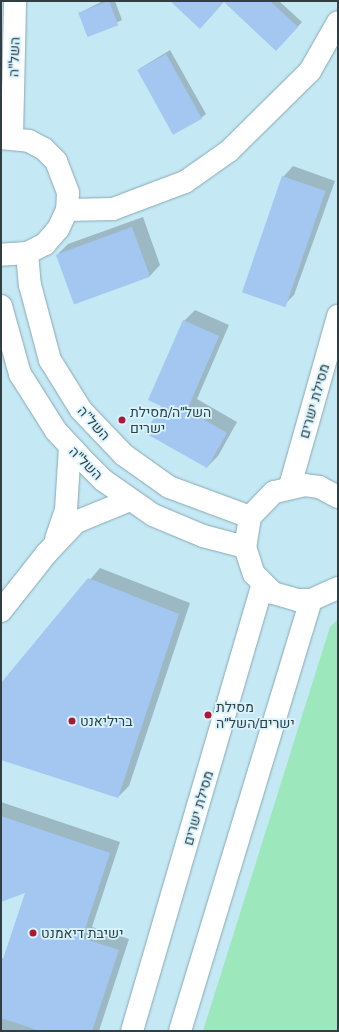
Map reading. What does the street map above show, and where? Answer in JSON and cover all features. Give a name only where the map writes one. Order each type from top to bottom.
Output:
[{"type":"street","name":"השל\"ה","points":[[6,138],[15,1]]},
{"type":"street","points":[[67,210],[113,209],[185,182],[229,151],[310,71],[338,22]]},
{"type":"street","points":[[1,255],[27,253],[54,234],[67,210],[64,177],[56,161],[29,140],[6,138]]},
{"type":"street","name":"השל”ה","points":[[27,253],[30,285],[50,360],[81,410],[124,455],[169,487],[250,517]]},
{"type":"street","name":"השל\"ה","points":[[1,306],[20,374],[38,405],[70,447],[103,480],[130,500],[177,526],[245,547]]},
{"type":"street","name":"מסילת ישרים","points":[[290,486],[338,316]]},
{"type":"street","points":[[54,546],[66,510],[70,447]]},
{"type":"street","points":[[338,498],[319,487],[290,486],[260,502],[250,517],[245,547],[248,561],[263,584],[286,598],[311,600],[338,588]]},
{"type":"street","points":[[1,611],[54,546],[76,522],[130,500]]},
{"type":"street","name":"מסילת ישרים","points":[[132,1031],[263,584]]},
{"type":"street","points":[[180,1031],[311,600]]},
{"type":"green space","points":[[338,619],[338,1031],[203,1031],[330,627]]},
{"type":"building","points":[[109,1],[118,25],[88,37],[78,13]]},
{"type":"building","points":[[170,1],[270,1],[298,27],[276,51],[224,2],[200,29]]},
{"type":"building","points":[[166,54],[202,119],[173,135],[137,70]]},
{"type":"building","points":[[282,176],[325,191],[285,307],[242,292]]},
{"type":"building","points":[[132,227],[150,277],[74,305],[56,255]]},
{"type":"building","points":[[183,320],[219,336],[187,410],[227,433],[207,468],[145,433],[161,406],[148,400]]},
{"type":"building","name":"בריליאנט","points":[[88,578],[179,614],[118,798],[1,760],[1,683]]},
{"type":"building","points":[[1,816],[110,853],[82,938],[119,950],[92,1031],[40,1031],[1,1018],[1,965],[25,893],[1,902]]},
{"type":"place","name":"השל״ה/מסילת ישרים","points":[[122,420]]},
{"type":"place","name":"מסילת ישרים/השל״ה","points":[[208,715]]},
{"type":"place","name":"בריליאנט","points":[[72,721]]},
{"type":"place","name":"ישיבת דיאמנט","points":[[33,933]]}]
